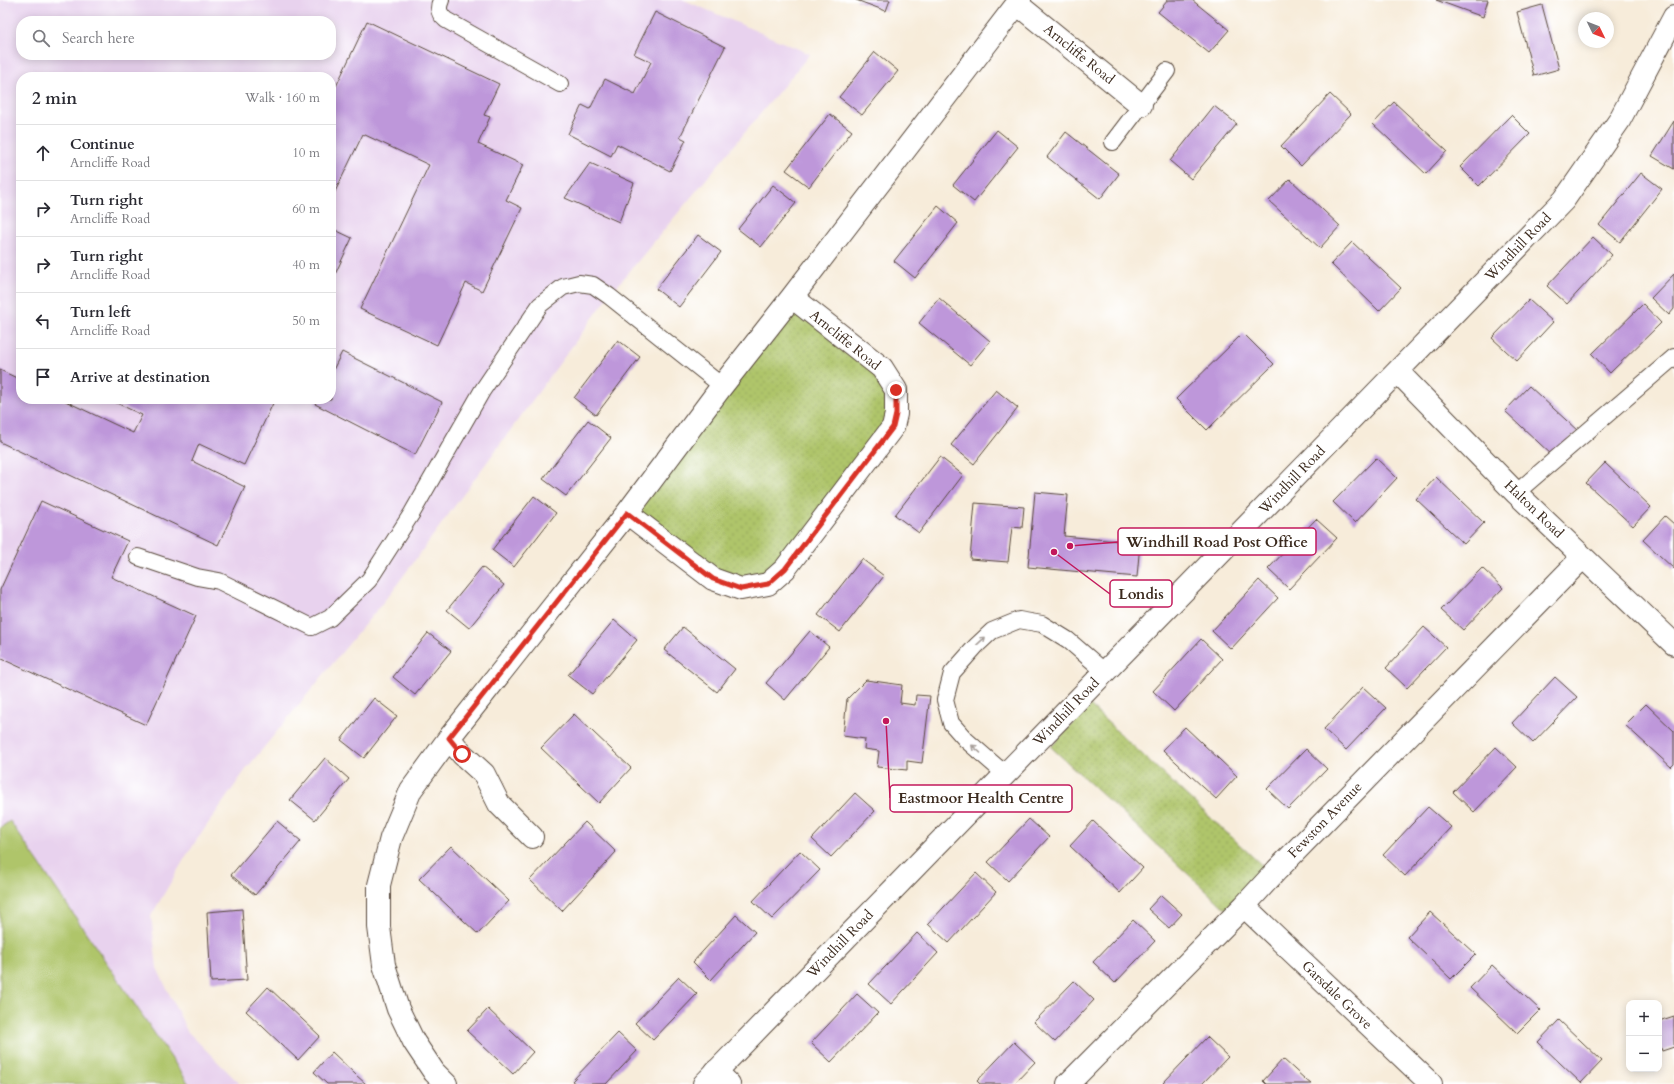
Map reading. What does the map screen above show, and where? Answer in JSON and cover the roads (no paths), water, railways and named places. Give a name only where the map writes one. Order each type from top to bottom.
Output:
[{"type":"street","name":"Arncliffe Road","points":[[446,1084],[434,1072],[414,1042],[398,1009],[384,965],[379,927],[379,885],[391,838],[411,790],[449,738],[627,513],[722,386],[792,298],[1018,2],[1141,105]]},
{"type":"street","name":"Windhill Road","points":[[716,1080],[1005,774],[1564,200],[1619,121],[1674,18]]},
{"type":"street","name":"Arncliffe Road","points":[[627,513],[713,579],[741,589],[768,584],[785,569],[893,427],[896,406],[896,390],[882,368],[792,298]]},
{"type":"street","name":"Halton Road","points":[[1398,372],[1516,493],[1674,644]]},
{"type":"street","name":"Fewston Avenue","points":[[1068,1084],[1244,906],[1277,870],[1583,557]]},
{"type":"street","points":[[449,738],[462,754],[484,774],[499,804],[532,837]]},
{"type":"street","name":"Garsdale Grove","points":[[1244,906],[1431,1084]]},
{"type":"lane","points":[[441,0],[439,10],[440,15],[446,20],[560,84]]},
{"type":"lane","points":[[1114,142],[1167,71]]},
{"type":"lane","points":[[138,557],[197,577],[220,581],[312,627],[330,618],[369,580],[412,513],[482,391],[540,305],[563,287],[580,283],[593,285],[609,296],[722,386]]},
{"type":"lane","points":[[1516,493],[1674,357]]},
{"type":"lane","points":[[1005,774],[966,740],[951,722],[945,700],[952,673],[976,646],[992,631],[1019,620],[1042,624],[1068,640],[1105,672]]},
{"type":"place","name":"Windhill Road Post Office","points":[[1070,546]]},
{"type":"place","name":"Londis","points":[[1054,552]]},
{"type":"place","name":"Eastmoor Health Centre","points":[[886,721]]}]
